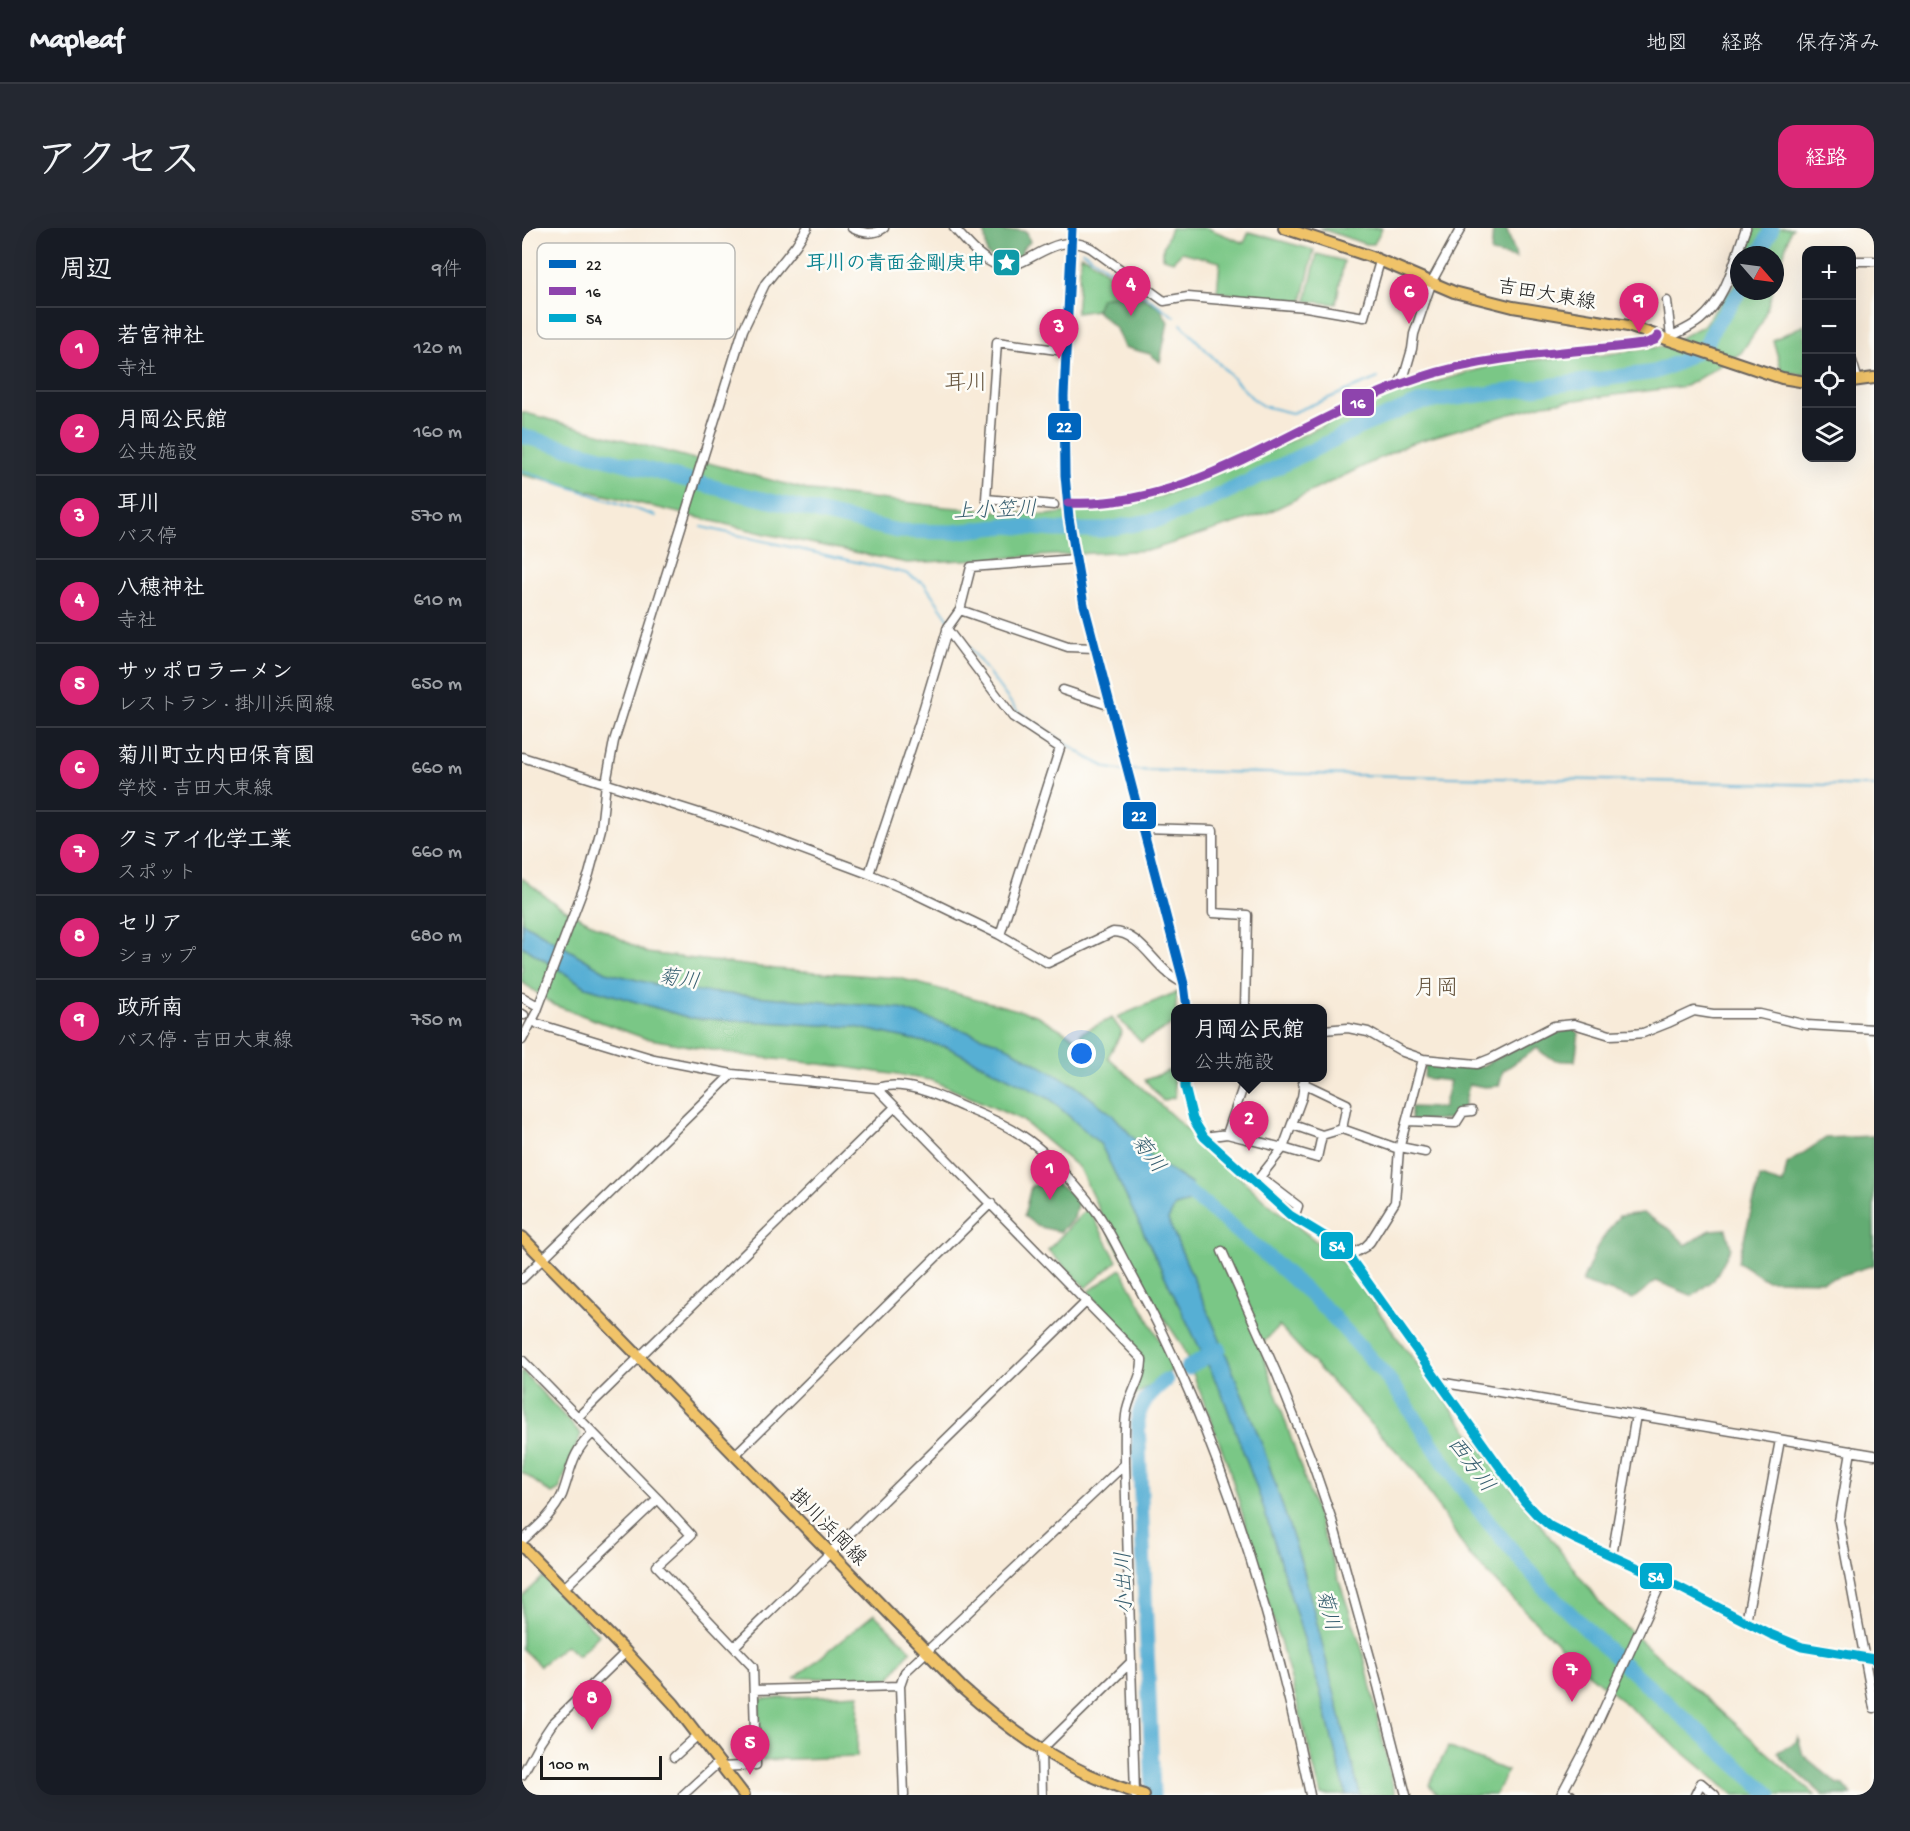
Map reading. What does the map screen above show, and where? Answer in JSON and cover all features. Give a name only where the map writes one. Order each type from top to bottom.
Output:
[{"type":"main road","name":"吉田大東線","points":[[1284,228],[1333,243],[1432,284],[1474,298],[1513,307],[1619,324],[1667,338],[1782,378],[1802,381]]},
{"type":"main road","points":[[1856,381],[1874,378]]},
{"type":"main road","name":"掛川浜岡線","points":[[522,1237],[734,1456],[986,1709],[1041,1750],[1077,1769],[1139,1794]]},
{"type":"main road","points":[[522,1544],[674,1704],[744,1795]]},
{"type":"street","points":[[522,1040],[577,909],[589,874],[600,828],[614,741],[623,709],[743,330],[765,284],[807,228]]},
{"type":"street","points":[[852,228],[874,233],[885,228]]},
{"type":"street","points":[[954,228],[996,265],[1007,267],[1061,243],[1082,244],[1164,301],[1188,297],[1306,307],[1364,317],[1380,261]]},
{"type":"street","points":[[1072,228],[1065,351],[1064,427],[1069,518],[1084,604],[1187,1004]]},
{"type":"street","points":[[1398,385],[1405,373],[1414,334],[1432,284],[1461,228]]},
{"type":"street","points":[[1068,503],[1091,505],[1119,502],[1186,484],[1224,468],[1333,413],[1422,377],[1471,365],[1644,344],[1667,338],[1707,314],[1722,294],[1735,265],[1746,228]]},
{"type":"street","points":[[1856,261],[1874,261]]},
{"type":"street","points":[[1667,301],[1667,338]]},
{"type":"street","points":[[1054,505],[986,499],[997,342],[1065,351]]},
{"type":"street","points":[[869,874],[948,628],[960,610],[971,567],[1076,559]]},
{"type":"street","points":[[960,610],[1068,647],[1095,648]]},
{"type":"street","points":[[948,628],[1013,717],[1060,748],[1000,935]]},
{"type":"street","points":[[1063,690],[1111,706]]},
{"type":"street","points":[[522,757],[737,825],[869,874],[930,900],[1000,935],[1048,963],[1113,932],[1121,932],[1132,937],[1169,974],[1184,984]]},
{"type":"street","points":[[1143,828],[1213,830],[1213,914],[1247,915],[1245,1004]]},
{"type":"street","points":[[522,996],[538,1004]]},
{"type":"street","points":[[1327,1030],[1348,1028],[1368,1032],[1403,1052],[1423,1059],[1477,1064],[1554,1026],[1574,1024],[1610,1035],[1643,1033],[1694,1011],[1713,1014],[1760,1014],[1807,1025],[1874,1029]]},
{"type":"street","points":[[538,1024],[572,1032],[654,1059],[732,1074],[877,1088],[887,1084],[926,1091],[1014,1131],[1036,1145],[1097,1212],[1150,1307],[1179,1369],[1227,1489],[1270,1626],[1310,1795]]},
{"type":"street","points":[[1349,1256],[1370,1242],[1395,1202],[1400,1148],[1423,1059]]},
{"type":"street","points":[[522,1279],[732,1074]]},
{"type":"street","points":[[1185,1082],[1193,1119],[1204,1137],[1294,1218],[1328,1239],[1349,1256],[1524,1501],[1536,1514],[1558,1530],[1802,1647],[1870,1658]]},
{"type":"street","points":[[1227,1134],[1244,1082]]},
{"type":"street","points":[[1294,1218],[1298,1206],[1260,1177],[1283,1148],[1302,1097],[1304,1082]]},
{"type":"street","points":[[1308,1082],[1347,1104],[1342,1129]]},
{"type":"street","points":[[877,1088],[1142,1359],[1142,1367],[1130,1397],[1126,1415],[1125,1464],[1131,1662],[1139,1794]]},
{"type":"street","points":[[578,1417],[895,1107]]},
{"type":"street","points":[[1407,1120],[1456,1123],[1463,1112],[1472,1111]]},
{"type":"street","points":[[1293,1125],[1322,1135],[1342,1129],[1400,1148],[1425,1152]]},
{"type":"street","points":[[1204,1137],[1227,1134],[1317,1158],[1322,1135]]},
{"type":"street","points":[[734,1456],[991,1203]]},
{"type":"street","points":[[1222,1251],[1276,1372],[1325,1499],[1353,1593],[1406,1795]]},
{"type":"street","points":[[734,1647],[1087,1301]]},
{"type":"street","points":[[522,1360],[658,1499],[690,1535],[657,1566],[753,1667],[756,1765],[720,1764],[683,1795]]},
{"type":"street","points":[[1439,1382],[1874,1455]]},
{"type":"street","points":[[1612,1556],[1636,1415]]},
{"type":"street","points":[[522,1544],[561,1497],[576,1451],[580,1444],[593,1433]]},
{"type":"street","points":[[1746,1622],[1780,1440]]},
{"type":"street","points":[[1851,1451],[1839,1521],[1870,1658],[1874,1708]]},
{"type":"street","points":[[904,1795],[900,1686],[905,1672],[1125,1464]]},
{"type":"street","points":[[564,1588],[658,1499]]},
{"type":"street","points":[[1565,1794],[1663,1579]]},
{"type":"street","points":[[522,1775],[552,1724],[626,1652]]},
{"type":"street","points":[[1042,1795],[1041,1750],[1131,1662]]},
{"type":"street","points":[[754,1690],[900,1686]]},
{"type":"street","points":[[674,1758],[698,1735]]},
{"type":"street","points":[[1695,1795],[1701,1784],[1715,1795]]},
{"type":"green space","points":[[984,228],[1004,228],[1005,232],[1019,230],[1027,232],[1030,242],[1022,249],[1022,255],[1014,260],[999,262],[987,254]]},
{"type":"green space","points":[[1171,228],[1207,228],[1244,243],[1249,232],[1314,250],[1302,302],[1217,292],[1220,262],[1182,252],[1173,261],[1163,258],[1163,248]]},
{"type":"green space","points":[[1319,228],[1382,228],[1374,244],[1365,244]]},
{"type":"green space","points":[[1493,228],[1506,228],[1517,258],[1491,253]]},
{"type":"green space","points":[[1755,228],[1793,228],[1790,231],[1784,253],[1784,246],[1748,246]]},
{"type":"green space","points":[[1317,254],[1344,261],[1336,304],[1306,301]]},
{"type":"green space","points":[[1081,255],[1134,293],[1102,298],[1096,310],[1076,313]]},
{"type":"green space","points":[[1730,289],[1730,300],[1770,300],[1762,322],[1741,353],[1686,386],[1544,404],[1409,444],[1267,513],[1151,550],[907,563],[766,534],[522,475],[522,412],[811,491],[946,507],[1047,515],[1159,497],[1269,451],[1380,398],[1504,362],[1602,355],[1664,346],[1703,326]]},
{"type":"green space","points":[[1134,293],[1160,307],[1168,322],[1160,362],[1150,354],[1124,347],[1116,329],[1096,310],[1101,298]]},
{"type":"green space","points":[[1802,326],[1802,374],[1782,372],[1773,340]]},
{"type":"green space","points":[[522,878],[557,905],[647,953],[776,969],[899,978],[1036,1015],[1096,1050],[1080,1038],[1081,1033],[1112,1018],[1122,1032],[1108,1057],[1269,1204],[1346,1265],[1399,1340],[1604,1608],[1815,1795],[1734,1795],[1579,1665],[1469,1555],[1416,1472],[1279,1326],[1260,1346],[1363,1652],[1395,1795],[1321,1795],[1290,1676],[1228,1465],[1182,1345],[1119,1252],[1079,1168],[1022,1120],[931,1080],[838,1066],[747,1056],[644,1038],[554,1005],[522,982]]},
{"type":"green space","points":[[1177,992],[1176,1004],[1171,1004],[1171,1025],[1141,1042],[1117,1017]]},
{"type":"green space","points":[[1573,1029],[1579,1033],[1575,1061],[1554,1059],[1537,1048],[1503,1071],[1499,1086],[1484,1087],[1469,1084],[1464,1107],[1453,1119],[1411,1121],[1411,1107],[1443,1108],[1450,1081],[1424,1078],[1425,1064],[1458,1067],[1482,1066],[1537,1037]]},
{"type":"green space","points":[[1171,1070],[1175,1097],[1163,1101],[1145,1080]]},
{"type":"green space","points":[[1874,1136],[1874,1265],[1824,1281],[1766,1280],[1738,1262],[1760,1177],[1783,1184],[1787,1164],[1826,1138]]},
{"type":"green space","points":[[1053,1182],[1078,1200],[1074,1218],[1060,1232],[1037,1226],[1024,1216],[1031,1186]]},
{"type":"green space","points":[[1088,1207],[1117,1261],[1086,1288],[1048,1250]]},
{"type":"green space","points":[[1643,1213],[1671,1230],[1686,1245],[1710,1230],[1726,1229],[1731,1248],[1715,1278],[1693,1296],[1656,1281],[1633,1299],[1582,1282],[1598,1245],[1619,1216]]},
{"type":"green space","points":[[1121,1269],[1175,1368],[1133,1397],[1142,1359],[1088,1292]]},
{"type":"green space","points":[[522,1371],[581,1434],[559,1490],[552,1494],[522,1472]]},
{"type":"green space","points":[[543,1577],[599,1635],[578,1656],[566,1645],[540,1666],[522,1649],[522,1597]]},
{"type":"green space","points":[[874,1614],[911,1650],[889,1679],[795,1678]]},
{"type":"green space","points":[[859,1694],[857,1757],[761,1760],[759,1699]]},
{"type":"green space","points":[[1798,1737],[1803,1755],[1838,1784],[1844,1785],[1852,1795],[1823,1795],[1782,1759],[1777,1752],[1795,1743]]},
{"type":"green space","points":[[1448,1747],[1507,1771],[1495,1795],[1438,1795],[1429,1785]]},
{"type":"water","points":[[522,922],[606,972],[672,989],[898,1008],[1000,1043],[1074,1085],[1114,1116],[1150,1157],[1191,1184],[1190,1202],[1175,1206],[1168,1220],[1224,1349],[1263,1447],[1303,1568],[1360,1795],[1346,1795],[1320,1691],[1261,1500],[1222,1394],[1101,1145],[1050,1099],[947,1047],[855,1027],[690,1018],[586,987],[522,946]]},
{"type":"waterway","name":"上小笠川","points":[[1763,246],[1772,228]]},
{"type":"waterway","points":[[1083,251],[1175,317]]},
{"type":"waterway","name":"上小笠川","points":[[522,436],[732,492],[898,531],[953,532],[1007,526],[1056,530],[1102,530],[1162,519],[1200,505],[1360,427],[1418,403],[1655,372],[1679,362],[1706,345],[1713,329],[1734,300]]},
{"type":"waterway","points":[[1181,324],[1255,401],[1263,406],[1292,413],[1378,378]]},
{"type":"waterway","points":[[522,471],[656,516]]},
{"type":"waterway","points":[[702,527],[905,573],[924,583],[950,621]]},
{"type":"waterway","points":[[953,625],[1017,711],[1088,758],[1108,768],[1124,771]]},
{"type":"waterway","points":[[1130,770],[1874,786]]},
{"type":"waterway","name":"西方川","points":[[1172,1185],[1183,1189],[1206,1205],[1327,1310],[1386,1376],[1455,1479],[1547,1591],[1609,1651],[1770,1795]]},
{"type":"waterway","name":"小出川","points":[[1187,1368],[1219,1349]]},
{"type":"waterway","name":"小出川","points":[[1153,1795],[1138,1421],[1144,1403],[1166,1380]]},
{"type":"transit line","name":"22","points":[[1072,228],[1064,396],[1065,475],[1069,518],[1084,605],[1184,984],[1186,1004]]},
{"type":"transit line","name":"16","points":[[1068,503],[1115,501],[1160,492],[1248,457],[1376,394],[1446,370],[1531,355],[1644,344],[1655,340],[1658,336]]},
{"type":"transit line","name":"54","points":[[1185,1082],[1193,1119],[1204,1137],[1290,1215],[1328,1238],[1349,1256],[1524,1501],[1550,1526],[1663,1579],[1770,1634],[1802,1647],[1874,1659]]},
{"type":"place","name":"耳川の青面金剛庚申","points":[[1007,262]]},
{"type":"place","name":"八穂神社","points":[[1131,316]]},
{"type":"place","name":"菊川町立内田保育園","points":[[1409,324]]},
{"type":"place","name":"政所南","points":[[1639,333]]},
{"type":"place","name":"耳川","points":[[1059,359]]},
{"type":"place","name":"月岡公民館","points":[[1249,1151]]},
{"type":"place","name":"若宮神社","points":[[1050,1200]]},
{"type":"place","name":"クミアイ化学工業","points":[[1572,1702]]},
{"type":"place","name":"セリア","points":[[592,1730]]},
{"type":"place","name":"サッポロラーメン","points":[[750,1775]]},
{"type":"district","name":"耳川","points":[[966,381]]},
{"type":"district","name":"月岡","points":[[1436,986]]},
{"type":"water label","name":"菊川","points":[[679,978]]},
{"type":"water label","name":"菊川","points":[[1149,1153]]},
{"type":"water label","name":"菊川","points":[[1329,1610]]}]
